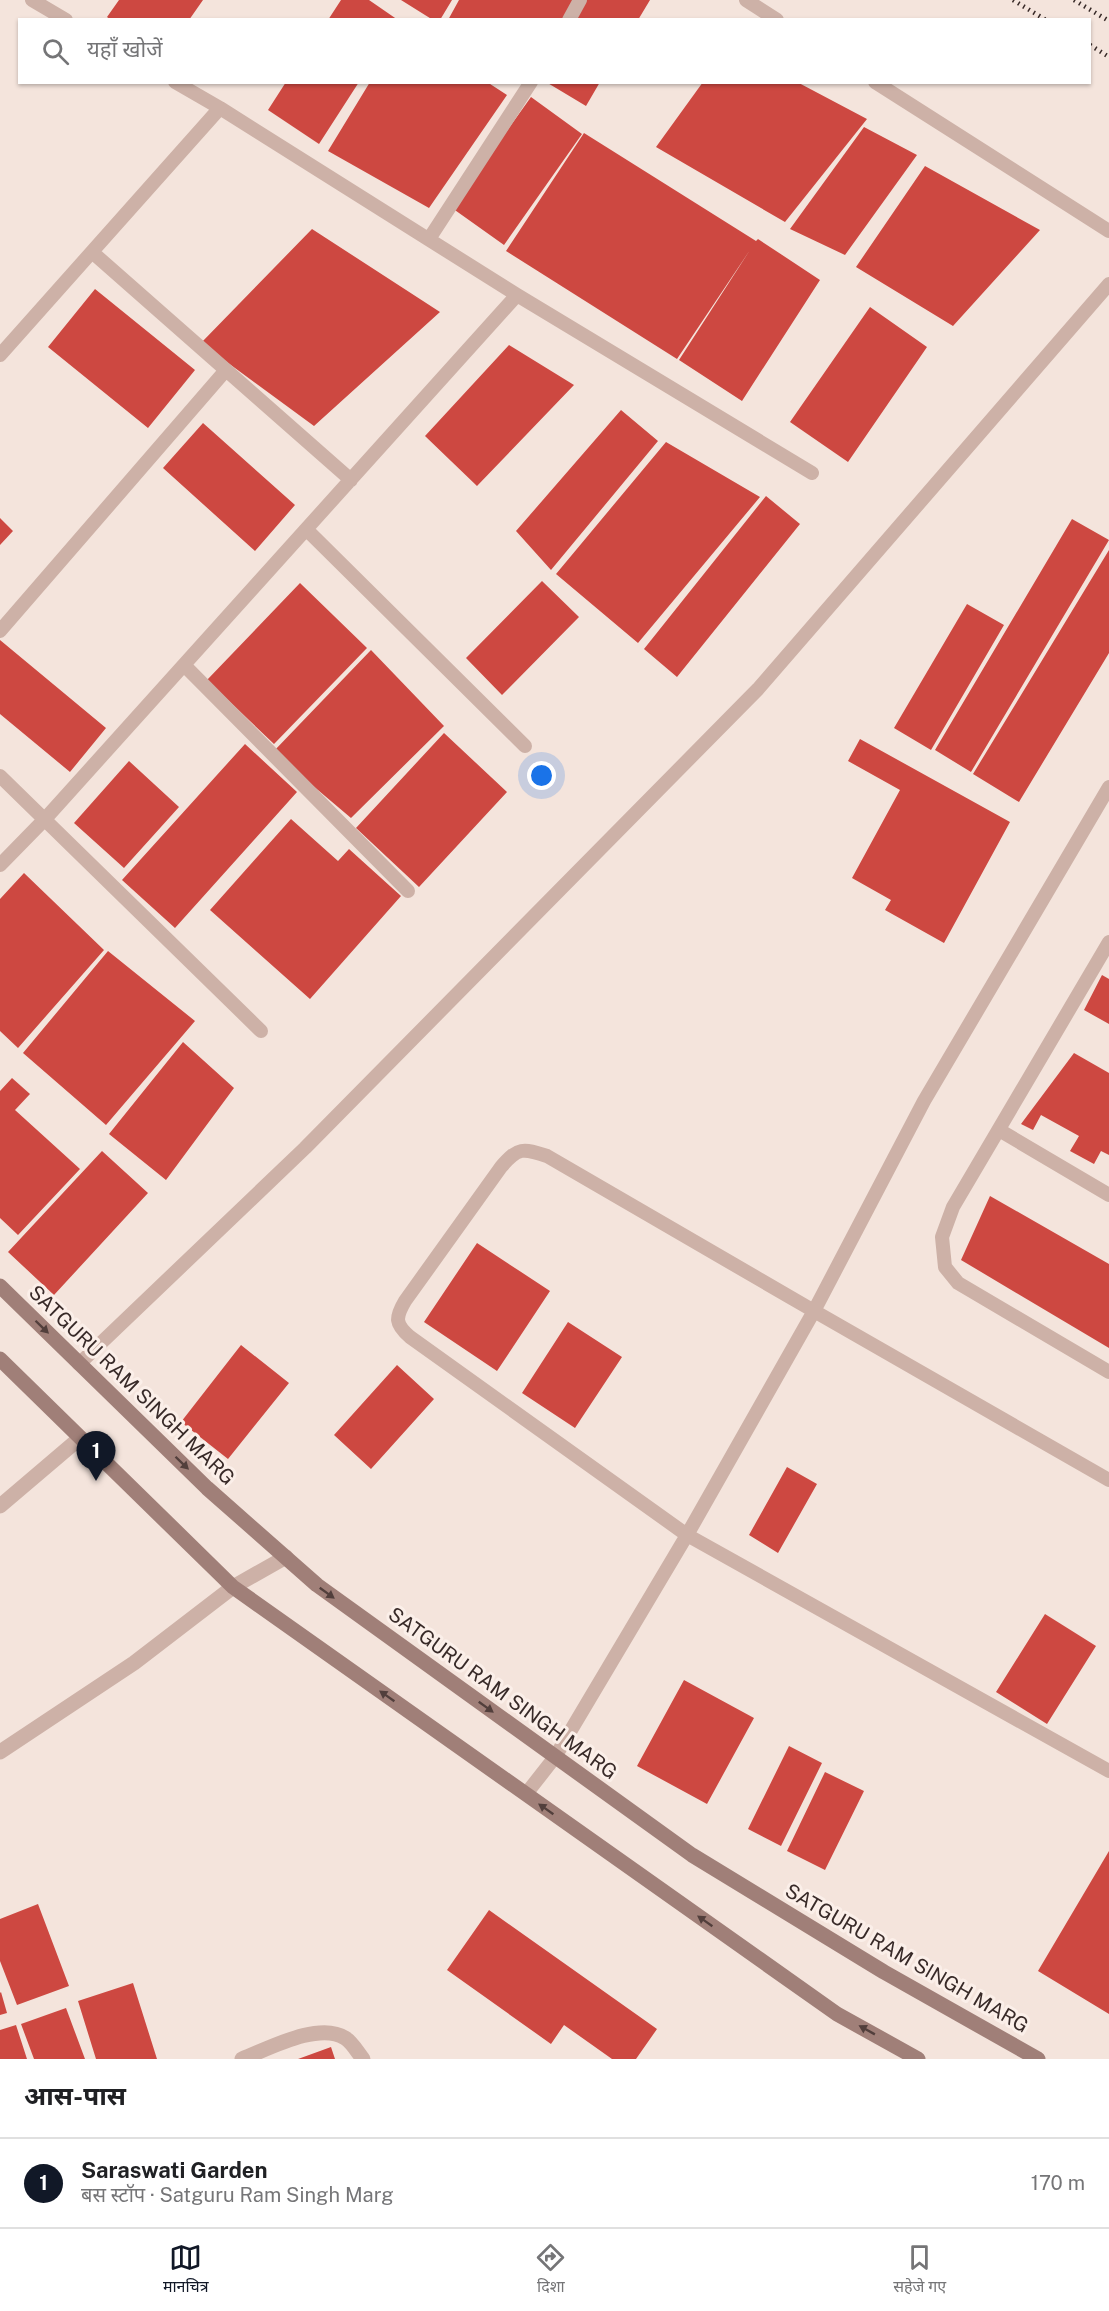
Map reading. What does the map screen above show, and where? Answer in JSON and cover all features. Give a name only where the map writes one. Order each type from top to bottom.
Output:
[{"type":"main road","name":"SATGURU RAM SINGH MARG","points":[[0,1286],[207,1488],[316,1585],[692,1855],[884,1972],[1038,2059]]},
{"type":"main road","points":[[0,1359],[233,1587],[837,2014],[918,2059]]},
{"type":"street","points":[[0,1506],[80,1438]]},
{"type":"street","points":[[0,1752],[134,1663],[233,1587],[286,1557]]},
{"type":"street","points":[[242,2059],[312,2032],[330,2033],[345,2038],[363,2059]]},
{"type":"lane","points":[[32,0],[63,18]]},
{"type":"lane","points":[[570,18],[580,0]]},
{"type":"lane","points":[[746,0],[774,18]]},
{"type":"lane","points":[[179,84],[517,295],[812,473]]},
{"type":"lane","points":[[429,239],[530,84]]},
{"type":"lane","points":[[878,84],[1109,231]]},
{"type":"lane","points":[[0,355],[220,108]]},
{"type":"lane","points":[[92,252],[351,480]]},
{"type":"lane","points":[[80,1364],[305,1148],[758,689],[1109,284]]},
{"type":"lane","points":[[0,865],[45,819],[517,295]]},
{"type":"lane","points":[[0,631],[226,370]]},
{"type":"lane","points":[[307,530],[525,746]]},
{"type":"lane","points":[[184,665],[408,891]]},
{"type":"lane","points":[[0,776],[261,1031]]},
{"type":"lane","points":[[526,1794],[555,1757],[687,1535],[814,1311],[924,1101],[1109,788]]},
{"type":"lane","points":[[1109,942],[953,1207],[942,1237],[945,1267],[958,1283],[1109,1372]]},
{"type":"lane","points":[[999,1130],[1109,1195]]},
{"type":"lane","points":[[1109,1480],[547,1156],[527,1149],[512,1153],[397,1314],[400,1328],[410,1337],[687,1535],[1109,1771]]},
{"type":"building","points":[[119,0],[203,0],[190,18],[107,17]]},
{"type":"building","points":[[341,0],[369,0],[395,18],[329,18]]},
{"type":"building","points":[[401,0],[452,0],[441,18],[430,18]]},
{"type":"building","points":[[459,0],[575,0],[565,18],[449,18]]},
{"type":"building","points":[[583,0],[650,0],[639,18],[572,18]]},
{"type":"building","points":[[285,84],[358,84],[319,144],[268,110]]},
{"type":"building","points":[[369,84],[490,84],[507,95],[429,208],[328,151]]},
{"type":"building","points":[[549,84],[599,84],[586,106]]},
{"type":"building","points":[[702,84],[801,84],[867,119],[785,222],[656,147]]},
{"type":"building","points":[[531,97],[582,134],[504,245],[452,208]]},
{"type":"building","points":[[864,127],[917,155],[845,255],[790,229]]},
{"type":"building","points":[[584,133],[756,241],[758,239],[820,280],[742,401],[679,360],[750,250],[677,359],[506,251]]},
{"type":"building","points":[[925,166],[1040,230],[953,326],[856,267]]},
{"type":"building","points":[[312,229],[440,312],[314,426],[201,343]]},
{"type":"building","points":[[95,289],[195,370],[148,428],[48,347]]},
{"type":"building","points":[[870,307],[927,347],[848,462],[790,422]]},
{"type":"building","points":[[509,345],[574,385],[477,486],[425,436]]},
{"type":"building","points":[[621,410],[658,441],[551,570],[516,531]]},
{"type":"building","points":[[203,423],[295,505],[255,551],[163,468]]},
{"type":"building","points":[[666,442],[760,497],[638,643],[556,574]]},
{"type":"building","points":[[766,496],[800,524],[677,677],[644,649]]},
{"type":"building","points":[[0,518],[13,531],[0,545]]},
{"type":"building","points":[[1072,519],[1109,540],[971,772],[935,750]]},
{"type":"building","points":[[1109,550],[1109,653],[1019,802],[973,774]]},
{"type":"building","points":[[542,581],[579,617],[502,695],[466,658]]},
{"type":"building","points":[[300,583],[367,648],[274,744],[207,680]]},
{"type":"building","points":[[967,604],[1004,625],[931,750],[894,728]]},
{"type":"building","points":[[0,640],[106,728],[70,772],[0,714]]},
{"type":"building","points":[[371,650],[444,726],[351,818],[273,752]]},
{"type":"building","points":[[444,733],[507,792],[419,887],[356,828]]},
{"type":"building","points":[[860,739],[1010,822],[944,943],[885,910],[891,900],[852,878],[900,790],[848,761]]},
{"type":"building","points":[[245,744],[297,792],[175,928],[122,880]]},
{"type":"building","points":[[129,761],[179,807],[124,868],[74,823]]},
{"type":"building","points":[[291,819],[338,861],[349,849],[401,896],[310,999],[210,910]]},
{"type":"building","points":[[24,873],[104,950],[18,1048],[0,1031],[0,899]]},
{"type":"building","points":[[108,951],[195,1021],[106,1125],[23,1053]]},
{"type":"building","points":[[1102,975],[1109,979],[1109,1024],[1084,1010]]},
{"type":"building","points":[[183,1042],[234,1088],[166,1180],[109,1134]]},
{"type":"building","points":[[1074,1053],[1109,1073],[1109,1155],[1101,1151],[1094,1164],[1070,1151],[1079,1136],[1041,1115],[1033,1130],[1021,1124]]},
{"type":"building","points":[[12,1078],[30,1094],[15,1110],[80,1169],[18,1235],[0,1218],[0,1091]]},
{"type":"building","points":[[102,1151],[148,1193],[54,1295],[8,1252]]},
{"type":"building","points":[[990,1196],[1109,1264],[1109,1348],[961,1260]]},
{"type":"building","points":[[477,1243],[550,1291],[497,1371],[424,1322]]},
{"type":"building","points":[[568,1322],[622,1357],[575,1428],[522,1393]]},
{"type":"building","points":[[241,1345],[289,1383],[228,1459],[181,1422]]},
{"type":"building","points":[[397,1365],[434,1399],[371,1469],[334,1435]]},
{"type":"building","points":[[787,1467],[817,1484],[778,1553],[749,1535]]},
{"type":"building","points":[[1045,1614],[1096,1646],[1047,1724],[996,1692]]},
{"type":"building","points":[[684,1680],[754,1718],[707,1804],[637,1766]]},
{"type":"building","points":[[789,1746],[822,1763],[781,1846],[748,1829]]},
{"type":"building","points":[[825,1772],[864,1791],[825,1870],[787,1851]]},
{"type":"building","points":[[1109,1851],[1109,2014],[1038,1971]]},
{"type":"building","points":[[38,1904],[69,1986],[17,2005],[0,1961],[0,1919]]},
{"type":"building","points":[[489,1910],[657,2029],[636,2059],[612,2059],[564,2025],[551,2044],[447,1970]]},
{"type":"building","points":[[133,1983],[157,2059],[96,2059],[78,2001]]},
{"type":"building","points":[[0,1993],[7,2013],[0,2015]]},
{"type":"building","points":[[66,2008],[85,2059],[34,2059],[21,2024]]},
{"type":"building","points":[[16,2025],[27,2059],[0,2059],[0,2030]]},
{"type":"building","points":[[331,2047],[335,2059],[298,2059]]},
{"type":"railway","points":[[1013,0],[1043,18]]},
{"type":"railway","points":[[1074,0],[1109,21]]},
{"type":"railway","points":[[1091,46],[1109,57]]},
{"type":"place","name":"Saraswati Garden","points":[[96,1481]]}]
